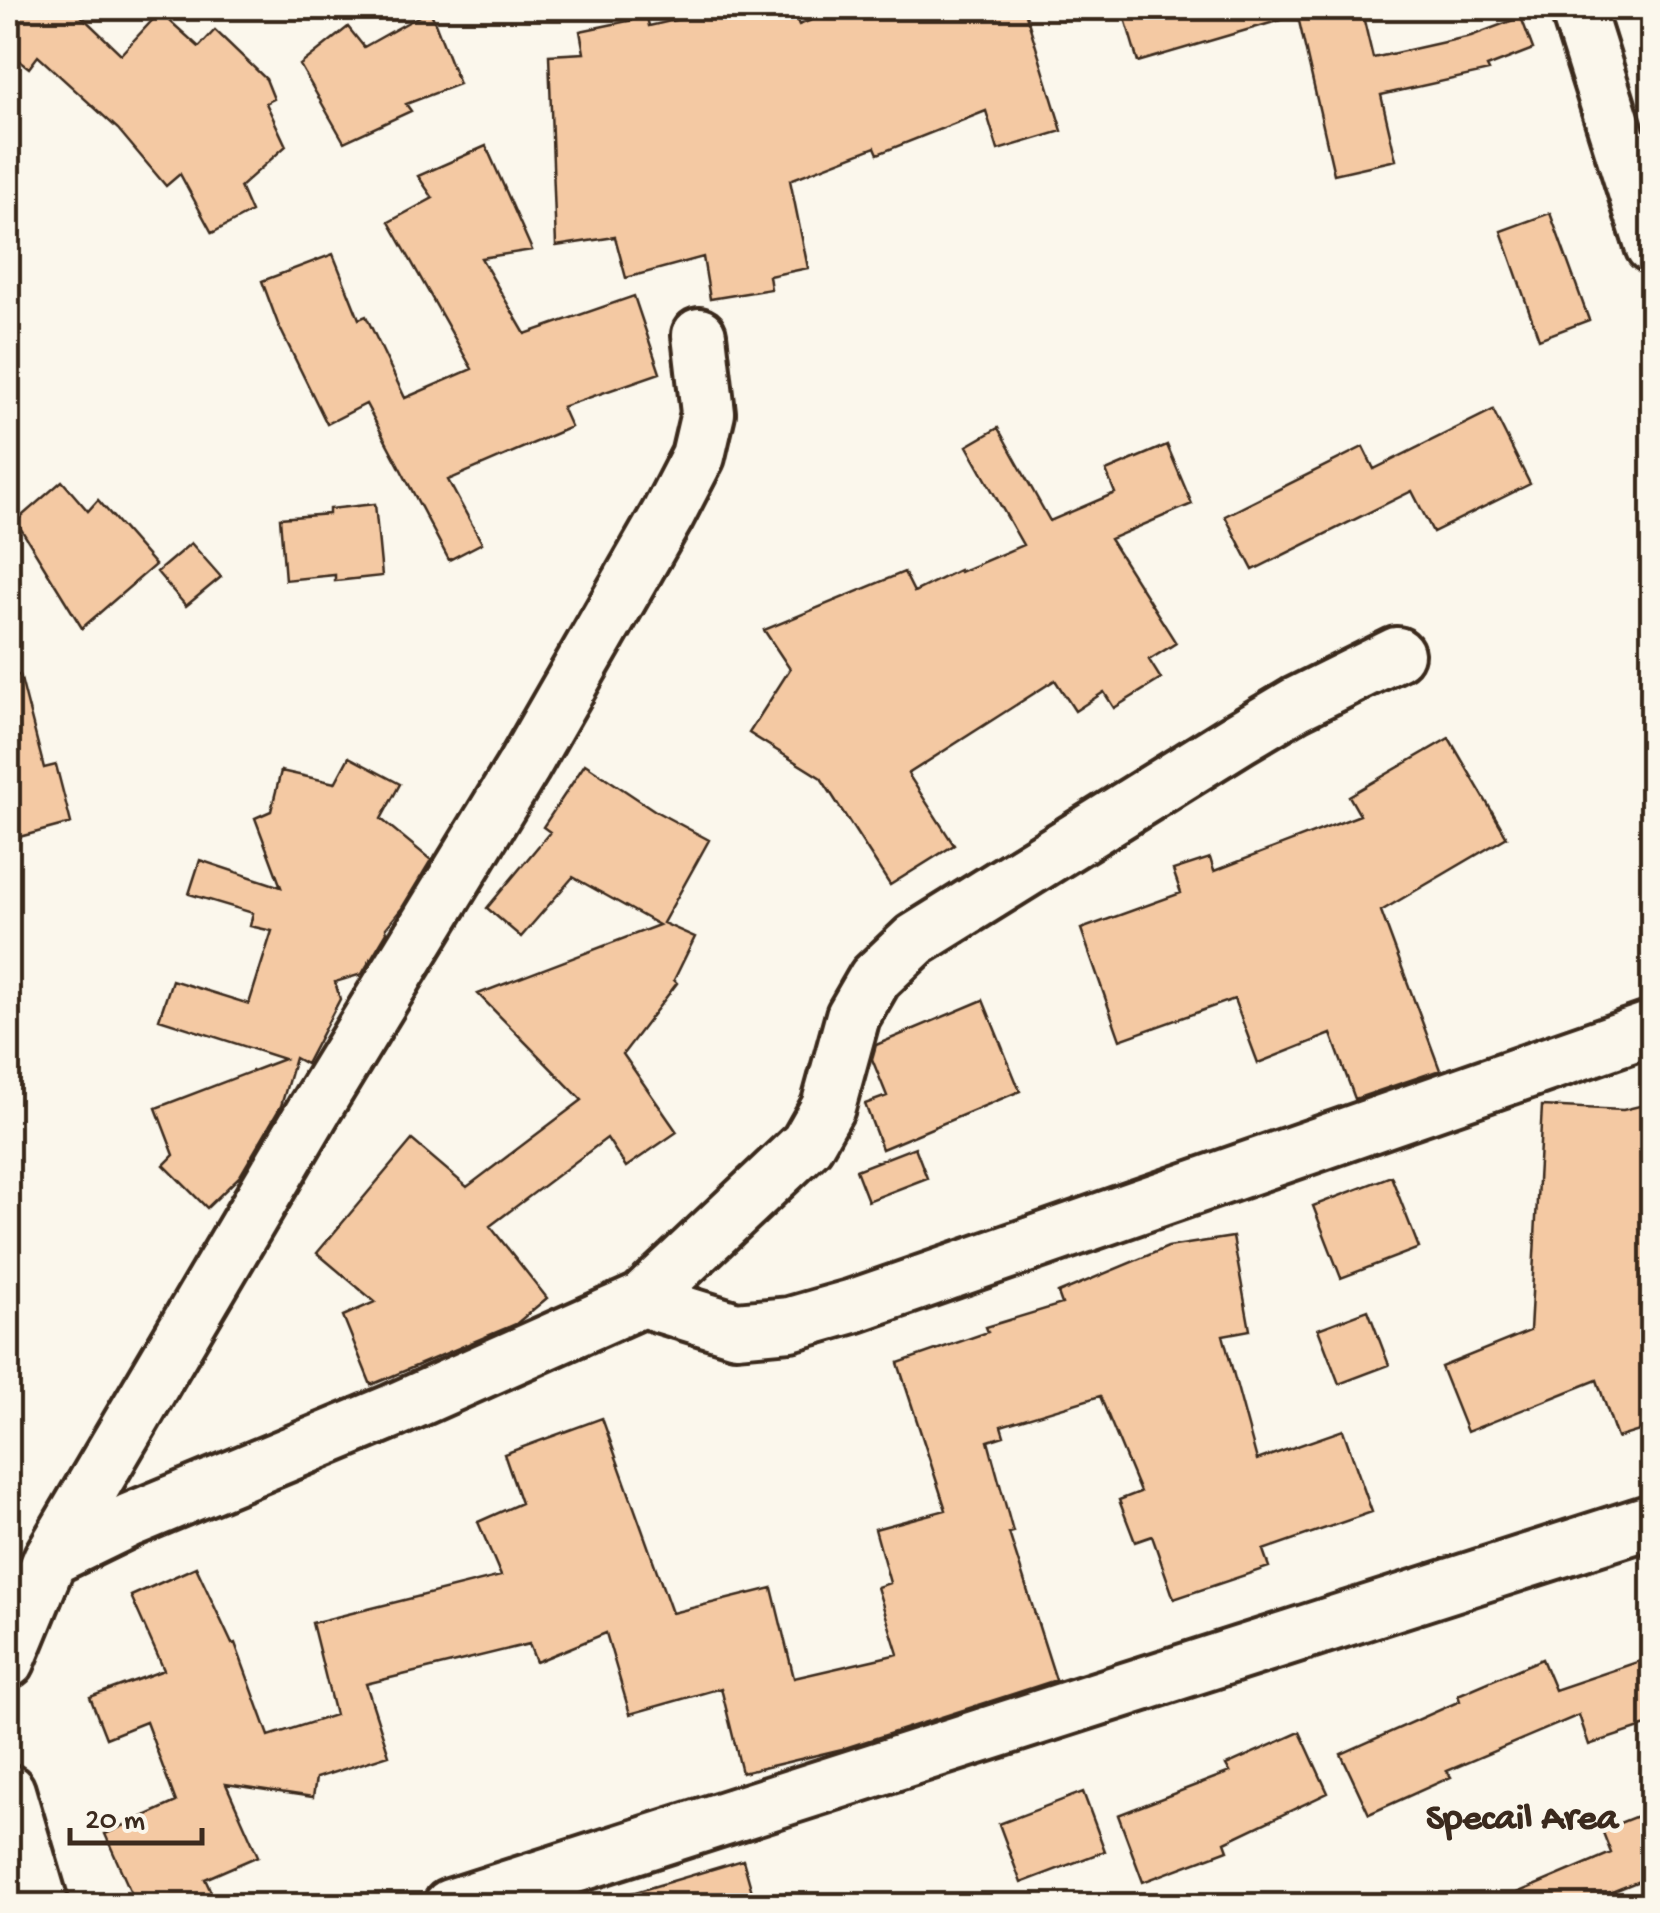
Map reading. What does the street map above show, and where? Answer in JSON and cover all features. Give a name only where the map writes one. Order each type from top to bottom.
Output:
[{"type":"street","points":[[1577,8],[1652,246]]},
{"type":"street","points":[[8,1661],[50,1559],[314,1110],[523,768],[668,514],[698,456],[708,414],[700,335]]},
{"type":"street","points":[[50,1559],[130,1520],[392,1411],[642,1300],[807,1144],[828,1107],[853,1016],[875,978],[915,940],[1296,704],[1397,654]]},
{"type":"street","points":[[642,1300],[736,1329],[790,1324],[890,1293],[1652,1028]]},
{"type":"street","points":[[450,1906],[1652,1520]]},
{"type":"street","points":[[8,1791],[42,1906]]},
{"type":"building","points":[[8,8],[73,8],[121,54],[160,12],[199,47],[215,30],[266,79],[274,99],[266,103],[286,146],[240,187],[251,212],[212,233],[180,174],[166,186],[118,129],[38,56],[29,68],[8,52]]},
{"type":"building","points":[[728,8],[791,8],[799,25],[843,8],[1024,8],[1062,131],[998,150],[986,111],[878,154],[875,147],[790,180],[808,268],[769,276],[771,289],[710,299],[703,257],[626,278],[615,237],[556,246],[549,55],[584,53],[580,31],[647,17],[649,26]]},
{"type":"building","points":[[1122,8],[1289,8],[1291,17],[1138,62]]},
{"type":"building","points":[[1296,8],[1361,8],[1373,58],[1471,36],[1521,17],[1533,49],[1487,67],[1489,71],[1381,95],[1396,160],[1334,174]]},
{"type":"building","points":[[430,10],[459,84],[406,104],[411,111],[344,142],[300,65],[348,27],[364,47]]},
{"type":"building","points":[[486,146],[532,250],[481,258],[525,334],[634,296],[660,373],[562,407],[571,427],[448,480],[482,543],[449,560],[366,404],[327,424],[278,324],[262,281],[333,254],[359,319],[366,316],[405,398],[472,369],[389,222],[433,198],[418,176]]},
{"type":"building","points":[[1550,213],[1589,320],[1539,339],[1501,231]]},
{"type":"building","points":[[1493,410],[1530,484],[1433,532],[1412,491],[1253,570],[1225,516],[1363,447],[1374,469]]},
{"type":"building","points":[[998,428],[1050,521],[1115,493],[1106,471],[1167,445],[1192,504],[1110,539],[1176,643],[1149,660],[1161,679],[1114,708],[1104,692],[1075,711],[1055,680],[908,774],[954,845],[890,885],[821,778],[749,733],[790,669],[764,630],[904,572],[914,592],[1023,545],[967,446]]},
{"type":"building","points":[[62,481],[88,511],[98,500],[155,565],[82,628],[16,521]]},
{"type":"building","points":[[375,504],[382,576],[335,581],[335,575],[285,580],[280,518],[329,514],[329,509]]},
{"type":"building","points":[[191,543],[221,577],[186,606],[157,572]]},
{"type":"building","points":[[20,675],[44,768],[56,765],[71,823],[8,840],[8,676]]},
{"type":"building","points":[[1449,738],[1507,837],[1381,911],[1440,1070],[1355,1099],[1331,1034],[1258,1063],[1234,999],[1120,1040],[1081,929],[1181,893],[1173,870],[1210,858],[1214,871],[1360,815],[1349,796]]},
{"type":"building","points":[[349,757],[400,784],[381,819],[431,860],[386,928],[362,974],[335,982],[340,999],[306,1064],[295,1058],[281,1106],[240,1176],[207,1208],[164,1165],[174,1155],[156,1108],[284,1059],[159,1019],[172,980],[249,1004],[272,931],[250,926],[253,913],[189,894],[200,860],[281,887],[255,818],[271,811],[281,771],[335,783]]},
{"type":"building","points":[[585,764],[657,812],[709,840],[663,923],[695,937],[674,980],[677,983],[623,1054],[677,1132],[626,1167],[607,1138],[490,1226],[547,1298],[516,1324],[371,1385],[343,1316],[375,1302],[317,1253],[412,1140],[467,1187],[582,1100],[478,994],[659,925],[573,877],[521,937],[487,908],[550,832],[543,827]]},
{"type":"building","points":[[983,1000],[1020,1091],[882,1149],[865,1104],[887,1096],[872,1059],[876,1045]]},
{"type":"building","points":[[1652,1103],[1652,1427],[1617,1438],[1597,1380],[1467,1432],[1441,1367],[1530,1331],[1542,1106],[1623,1110]]},
{"type":"building","points":[[915,1147],[927,1178],[868,1201],[856,1170]]},
{"type":"building","points":[[1391,1176],[1419,1248],[1341,1278],[1313,1206]]},
{"type":"building","points":[[1233,1237],[1250,1330],[1223,1335],[1257,1460],[1343,1430],[1372,1512],[1263,1550],[1269,1567],[1174,1599],[1152,1536],[1135,1542],[1119,1500],[1140,1492],[1100,1396],[1001,1426],[1004,1436],[988,1441],[1013,1532],[1009,1533],[1056,1680],[842,1749],[742,1773],[721,1688],[630,1714],[606,1633],[536,1662],[529,1644],[366,1684],[389,1755],[316,1778],[313,1797],[226,1784],[258,1856],[205,1879],[212,1894],[186,1906],[137,1906],[105,1834],[176,1802],[146,1722],[106,1738],[90,1697],[164,1670],[131,1596],[196,1567],[232,1644],[235,1643],[269,1736],[335,1715],[312,1623],[501,1576],[478,1522],[521,1503],[504,1454],[602,1418],[672,1613],[772,1588],[794,1678],[898,1654],[877,1587],[890,1583],[875,1529],[946,1510],[898,1363],[988,1332],[986,1327],[1062,1304],[1058,1293],[1168,1247]]},
{"type":"building","points":[[1368,1310],[1389,1365],[1339,1384],[1318,1329]]},
{"type":"building","points":[[1652,1657],[1652,1724],[1589,1745],[1579,1715],[1447,1771],[1451,1777],[1369,1814],[1341,1754],[1460,1701],[1458,1695],[1542,1659],[1555,1690]]},
{"type":"building","points":[[1300,1732],[1328,1793],[1225,1842],[1228,1850],[1143,1882],[1118,1815],[1230,1772],[1226,1765]]},
{"type":"building","points":[[1083,1792],[1105,1851],[1021,1883],[999,1824]]},
{"type":"building","points":[[1652,1810],[1652,1876],[1604,1895],[1608,1906],[1486,1906],[1611,1853],[1602,1830]]},
{"type":"building","points":[[743,1860],[756,1906],[623,1906],[622,1896]]},
{"type":"district","name":"Specail Area","points":[[1522,1814]]}]
